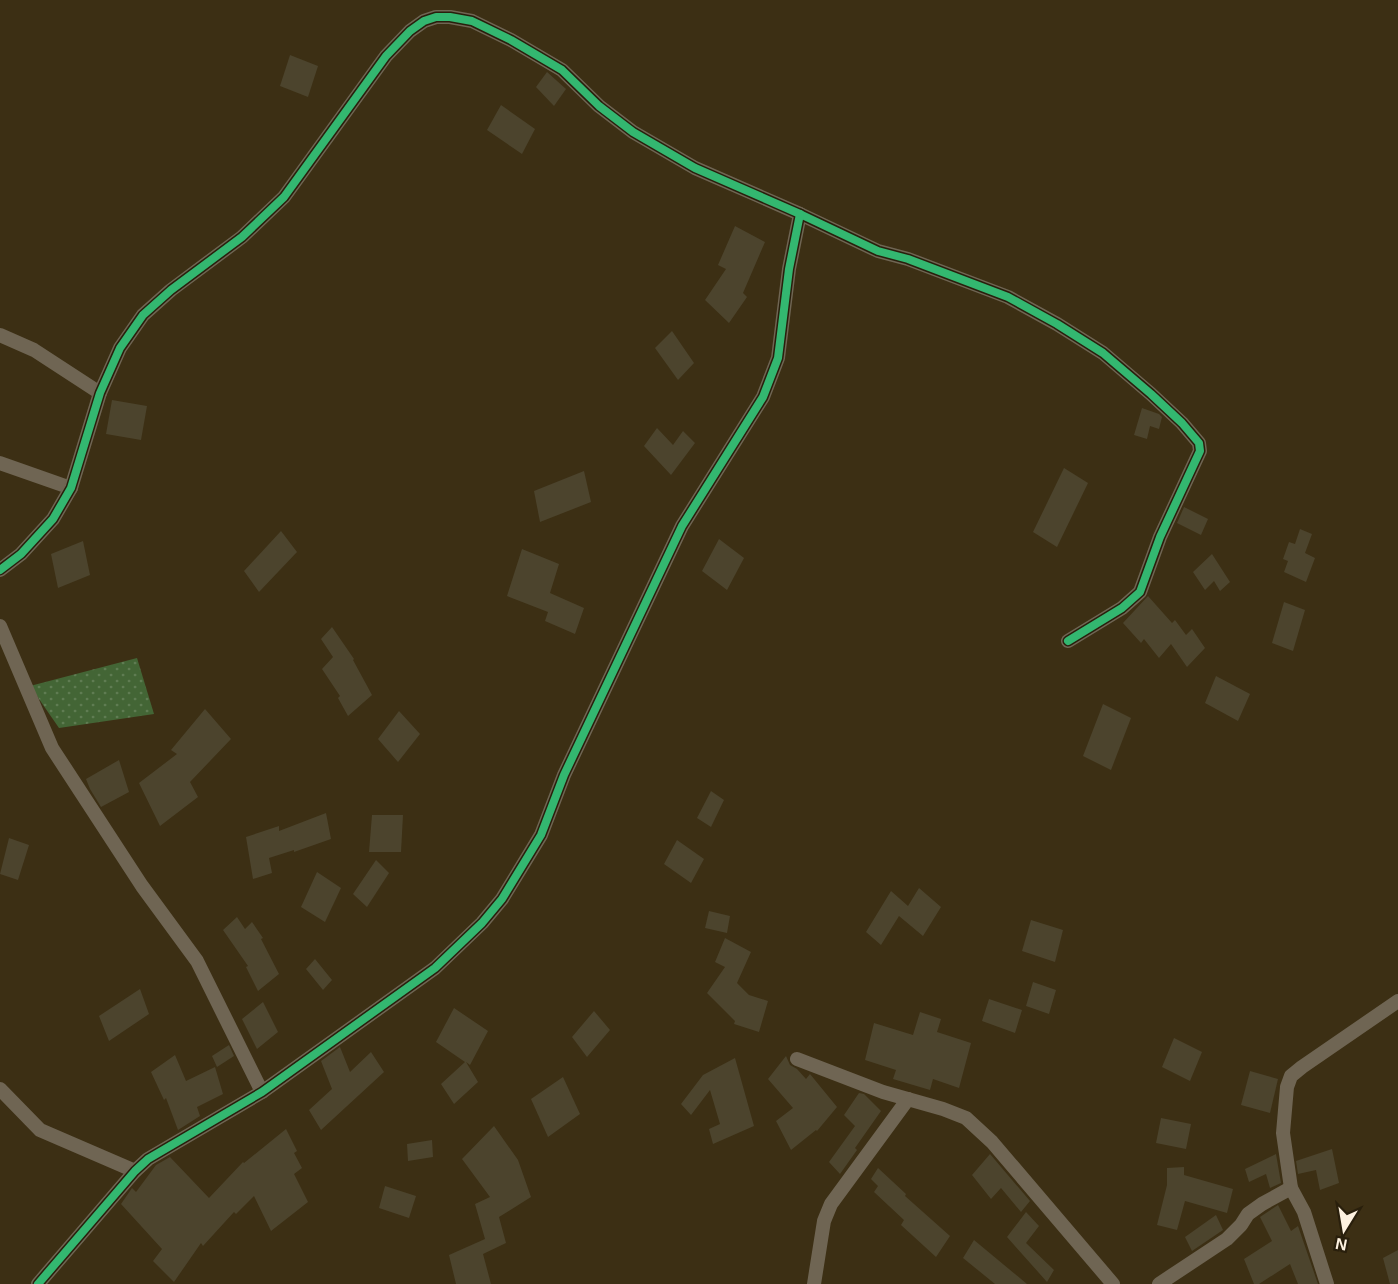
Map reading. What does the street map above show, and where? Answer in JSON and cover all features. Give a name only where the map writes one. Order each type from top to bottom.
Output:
[{"type":"street","points":[[0,570],[21,554],[53,519],[71,488],[100,393],[120,348],[143,315],[171,290],[242,237],[284,197],[386,56],[410,31],[424,21],[436,17],[450,17],[472,21],[511,40],[562,70],[599,106],[633,132],[695,168],[878,251],[908,259],[1008,297],[1057,324],[1103,352],[1182,423],[1199,443],[1200,451],[1160,537],[1140,592],[1122,608],[1068,641]]},
{"type":"street","points":[[38,1284],[135,1171],[148,1159],[262,1092],[435,968],[482,923],[502,899],[541,835],[564,775],[682,526],[764,397],[778,358],[789,269],[800,214]]},
{"type":"street","points":[[0,335],[34,350],[100,393]]},
{"type":"street","points":[[0,463],[71,488]]},
{"type":"street","points":[[0,626],[52,748],[142,886],[197,961],[262,1092]]},
{"type":"street","points":[[1326,1284],[1310,1228],[1291,1188],[1283,1133],[1287,1087],[1291,1076],[1398,1000]]},
{"type":"street","points":[[797,1059],[883,1092],[966,1118],[992,1142],[1113,1284]]},
{"type":"street","points":[[0,1089],[40,1130],[135,1171]]},
{"type":"street","points":[[814,1284],[824,1221],[831,1204],[908,1099]]},
{"type":"street","points":[[1159,1284],[1227,1239],[1255,1209],[1291,1188]]},
{"type":"green space","points":[[137,658],[154,714],[59,728],[30,686]]},
{"type":"building","points":[[290,55],[318,66],[308,97],[280,86]]},
{"type":"building","points":[[547,72],[566,89],[554,106],[536,87]]},
{"type":"building","points":[[501,105],[535,129],[522,154],[487,130]]},
{"type":"building","points":[[735,226],[765,242],[743,293],[747,297],[729,323],[705,300],[726,269],[718,265]]},
{"type":"building","points":[[672,331],[694,363],[678,380],[655,348]]},
{"type":"building","points":[[112,400],[147,406],[141,440],[106,434]]},
{"type":"building","points":[[1142,408],[1162,417],[1159,429],[1150,426],[1147,439],[1134,435]]},
{"type":"building","points":[[657,428],[673,445],[683,431],[695,443],[671,475],[644,446]]},
{"type":"building","points":[[1064,468],[1088,483],[1057,547],[1033,532]]},
{"type":"building","points":[[584,471],[591,502],[540,522],[534,491]]},
{"type":"building","points":[[1184,507],[1208,519],[1201,535],[1177,523]]},
{"type":"building","points":[[1300,529],[1312,534],[1305,553],[1315,558],[1306,582],[1284,572],[1288,561],[1283,559],[1289,542],[1295,544]]},
{"type":"building","points":[[281,531],[297,552],[259,592],[244,571]]},
{"type":"building","points":[[719,539],[744,558],[727,590],[702,571]]},
{"type":"building","points":[[83,541],[90,575],[58,588],[51,554]]},
{"type":"building","points":[[522,549],[559,564],[550,593],[584,608],[575,634],[545,621],[548,612],[507,596]]},
{"type":"building","points":[[1212,554],[1230,582],[1220,591],[1214,581],[1205,590],[1193,572]]},
{"type":"building","points":[[1148,596],[1172,623],[1175,620],[1186,635],[1192,629],[1205,648],[1187,667],[1171,644],[1159,658],[1144,639],[1141,643],[1123,623]]},
{"type":"building","points":[[1284,602],[1305,610],[1293,651],[1272,643]]},
{"type":"building","points":[[332,627],[354,659],[372,695],[348,716],[338,698],[340,696],[322,669],[333,657],[321,639]]},
{"type":"building","points":[[1216,676],[1250,694],[1238,721],[1205,703]]},
{"type":"building","points":[[1103,704],[1131,718],[1111,770],[1083,756]]},
{"type":"building","points":[[205,709],[231,739],[190,782],[198,797],[160,826],[139,783],[177,754],[171,750]]},
{"type":"building","points":[[399,711],[420,734],[398,762],[378,739]]},
{"type":"building","points":[[119,760],[129,792],[101,807],[86,779]]},
{"type":"building","points":[[711,791],[724,800],[711,827],[697,818]]},
{"type":"building","points":[[326,813],[331,839],[269,858],[272,873],[253,879],[246,837],[279,826],[279,831]]},
{"type":"building","points":[[372,815],[403,815],[401,852],[369,852]]},
{"type":"building","points":[[9,838],[29,845],[18,880],[0,874]]},
{"type":"building","points":[[677,840],[704,859],[691,883],[664,864]]},
{"type":"building","points":[[376,860],[389,873],[367,907],[353,894]]},
{"type":"building","points":[[317,872],[341,888],[325,922],[301,907]]},
{"type":"building","points":[[919,888],[941,907],[923,936],[899,916],[881,945],[866,932],[891,891],[908,906]]},
{"type":"building","points":[[709,911],[730,916],[727,933],[705,928]]},
{"type":"building","points":[[237,917],[245,929],[252,922],[263,938],[261,939],[279,974],[258,991],[246,967],[248,966],[223,930]]},
{"type":"building","points":[[1031,920],[1063,930],[1055,962],[1022,951]]},
{"type":"building","points":[[725,938],[751,952],[737,983],[749,995],[768,1001],[759,1032],[734,1024],[735,1021],[707,993],[725,967],[715,962]]},
{"type":"building","points":[[315,959],[332,980],[323,990],[306,969]]},
{"type":"building","points":[[1033,982],[1056,990],[1049,1014],[1026,1006]]},
{"type":"building","points":[[140,989],[149,1014],[109,1041],[99,1016]]},
{"type":"building","points":[[989,999],[1022,1010],[1015,1033],[982,1021]]},
{"type":"building","points":[[263,1002],[278,1032],[257,1049],[242,1019]]},
{"type":"building","points":[[454,1008],[488,1031],[470,1065],[466,1062],[478,1082],[454,1104],[441,1084],[465,1062],[436,1042]]},
{"type":"building","points":[[594,1011],[610,1030],[587,1057],[572,1037]]},
{"type":"building","points":[[920,1012],[941,1019],[937,1032],[971,1043],[959,1088],[933,1079],[930,1090],[893,1079],[896,1070],[865,1060],[874,1023],[913,1035]]},
{"type":"building","points":[[1174,1038],[1202,1052],[1190,1081],[1162,1067]]},
{"type":"building","points":[[229,1045],[234,1056],[217,1067],[212,1056]]},
{"type":"building","points":[[340,1047],[350,1072],[371,1052],[384,1072],[321,1130],[309,1110],[332,1089],[321,1061]]},
{"type":"building","points":[[175,1055],[186,1081],[215,1067],[223,1094],[197,1107],[200,1116],[178,1130],[166,1098],[164,1100],[151,1072]]},
{"type":"building","points":[[786,1056],[790,1065],[806,1079],[810,1074],[837,1107],[817,1131],[791,1150],[776,1121],[793,1108],[768,1079]]},
{"type":"building","points":[[735,1058],[754,1126],[713,1144],[709,1129],[720,1124],[710,1090],[691,1115],[681,1104],[703,1075]]},
{"type":"building","points":[[1250,1071],[1278,1079],[1270,1113],[1241,1105]]},
{"type":"building","points":[[563,1077],[580,1114],[548,1137],[531,1099]]},
{"type":"building","points":[[859,1093],[864,1094],[881,1111],[840,1174],[829,1162],[855,1126],[844,1115]]},
{"type":"building","points":[[1161,1118],[1191,1124],[1186,1149],[1156,1143]]},
{"type":"building","points":[[494,1126],[518,1160],[531,1197],[499,1217],[506,1243],[483,1254],[491,1284],[456,1284],[449,1255],[485,1239],[475,1204],[490,1197],[462,1159]]},
{"type":"building","points":[[286,1129],[297,1151],[294,1153],[302,1168],[294,1174],[308,1202],[271,1231],[254,1196],[236,1214],[234,1212],[203,1246],[201,1243],[174,1282],[153,1261],[162,1249],[121,1204],[132,1188],[136,1192],[156,1165],[170,1157],[209,1198],[243,1162]]},
{"type":"building","points":[[432,1140],[433,1157],[408,1161],[407,1144]]},
{"type":"building","points":[[1332,1149],[1339,1183],[1320,1190],[1316,1170],[1298,1174],[1296,1161]]},
{"type":"building","points":[[990,1154],[1030,1201],[1021,1212],[1001,1188],[991,1199],[972,1175]]},
{"type":"building","points":[[1276,1154],[1281,1183],[1270,1188],[1266,1174],[1249,1182],[1245,1169]]},
{"type":"building","points":[[1184,1167],[1184,1175],[1233,1189],[1227,1213],[1185,1201],[1177,1230],[1157,1225],[1167,1185],[1167,1168]]},
{"type":"building","points":[[878,1168],[906,1194],[905,1196],[950,1236],[936,1257],[901,1225],[904,1220],[874,1192],[878,1186],[871,1179]]},
{"type":"building","points":[[385,1186],[416,1196],[409,1218],[379,1208]]},
{"type":"building","points":[[1278,1205],[1291,1231],[1298,1226],[1318,1284],[1298,1284],[1290,1264],[1259,1284],[1254,1284],[1244,1259],[1272,1241],[1260,1217]]},
{"type":"building","points":[[1026,1212],[1039,1226],[1026,1243],[1054,1270],[1047,1282],[1007,1237]]},
{"type":"building","points":[[1216,1215],[1223,1230],[1192,1251],[1185,1237]]},
{"type":"building","points":[[974,1240],[1027,1284],[995,1284],[963,1258]]},
{"type":"building","points":[[1398,1250],[1398,1284],[1390,1284],[1383,1258]]},
{"type":"cycle path","points":[[0,570],[21,554],[53,519],[71,488],[100,393],[120,348],[143,315],[171,290],[242,237],[284,197],[386,56],[410,31],[424,21],[436,17],[450,17],[472,21],[511,40],[562,70],[599,106],[633,132],[695,168],[878,251],[908,259],[1008,297],[1057,324],[1103,353],[1182,423],[1199,443],[1200,451],[1160,537],[1140,592],[1122,608],[1068,641]]},
{"type":"cycle path","points":[[38,1284],[135,1171],[148,1159],[262,1092],[435,968],[482,923],[502,899],[541,835],[564,775],[682,526],[763,397],[778,358],[789,269],[800,214]]}]
